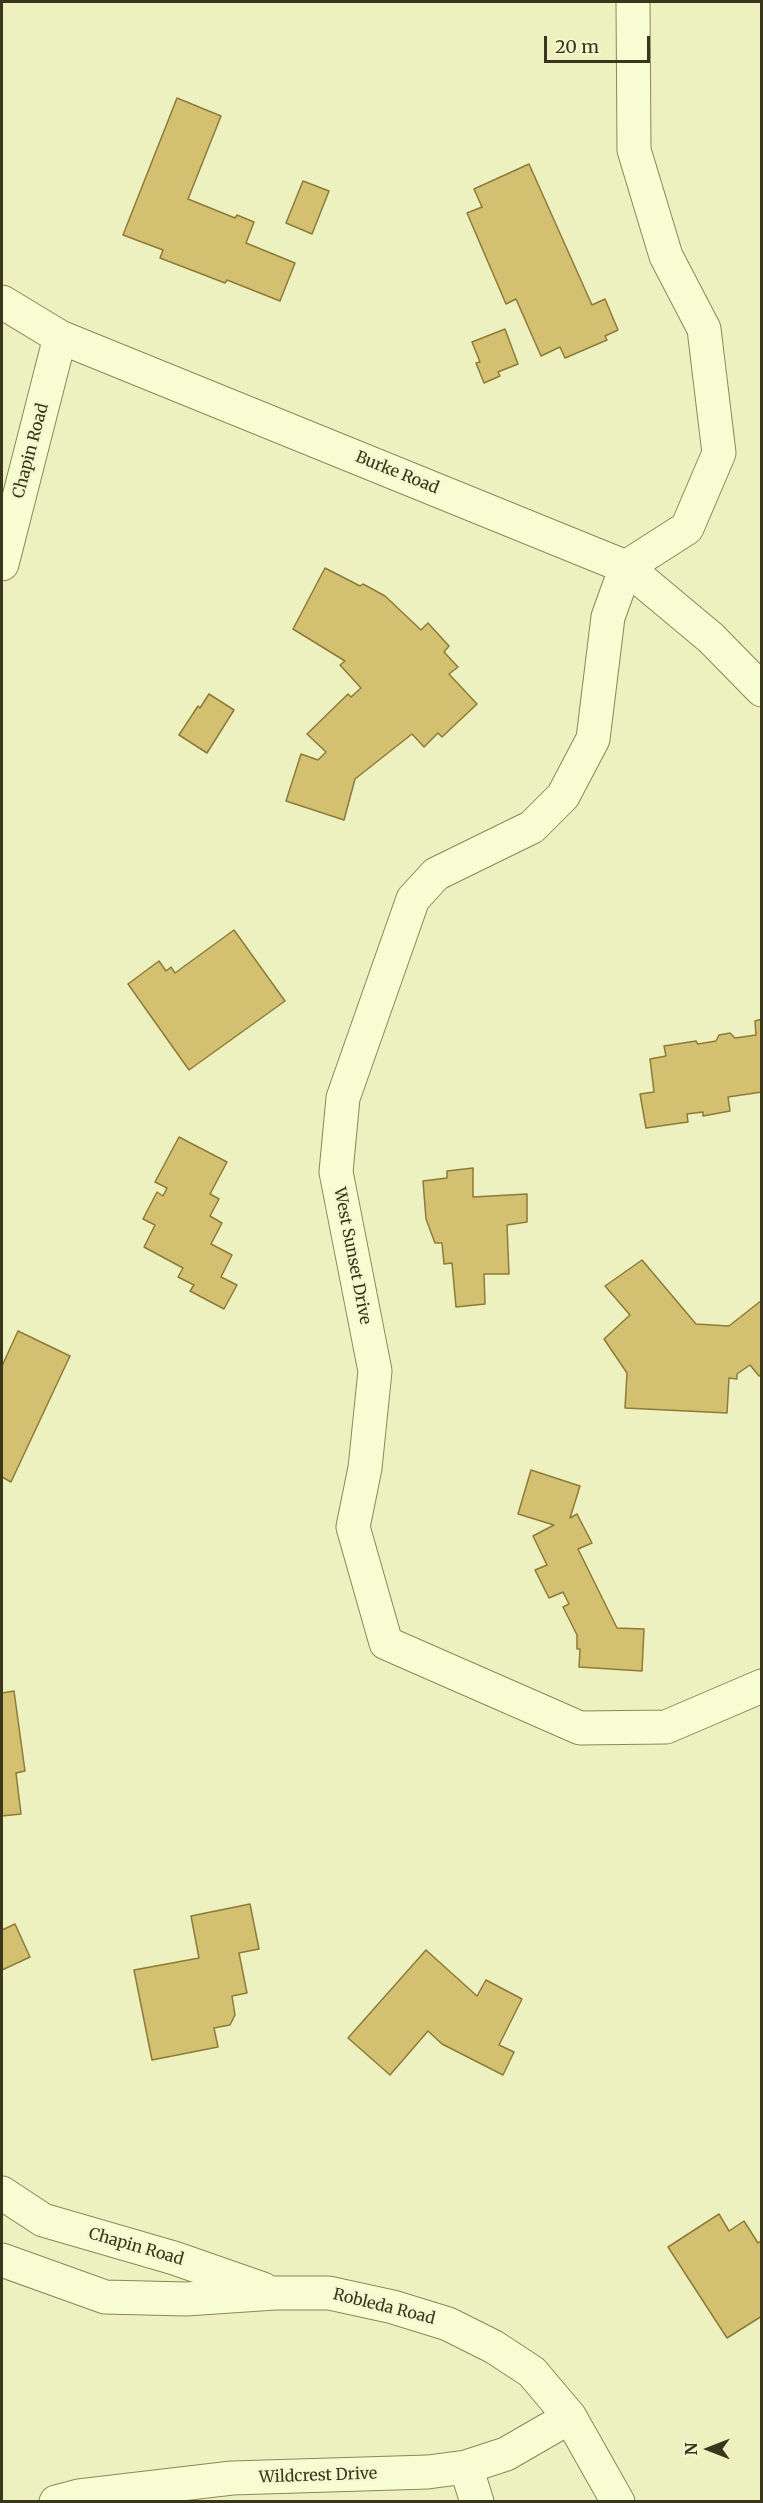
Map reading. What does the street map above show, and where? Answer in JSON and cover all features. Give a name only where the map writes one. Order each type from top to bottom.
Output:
[{"type":"street","points":[[626,567],[687,528],[718,453],[704,329],[666,256],[634,150],[633,2]]},
{"type":"street","name":"Burke Road","points":[[2,302],[60,337],[626,567],[711,638],[762,690]]},
{"type":"street","name":"Chapin Road","points":[[2,564],[60,337]]},
{"type":"street","name":"West Sunset Drive","points":[[626,567],[608,617],[594,739],[563,796],[532,827],[436,874],[413,899],[343,1098],[336,1173],[375,1371],[365,1468],[353,1527],[386,1643],[580,1728],[666,1727],[762,1686]]},
{"type":"street","name":"Chapin Road","points":[[2,2193],[43,2220],[174,2258],[275,2293]]},
{"type":"street","name":"Robleda Road","points":[[2,2260],[105,2297],[186,2299],[275,2293],[329,2293],[393,2307],[448,2324],[495,2348],[532,2372],[570,2418],[618,2502]]},
{"type":"street","name":"Wildcrest Drive","points":[[56,2502],[90,2494],[232,2478],[428,2472],[466,2467],[506,2454],[570,2418]]},
{"type":"street","points":[[466,2467],[477,2502]]},
{"type":"building","points":[[177,98],[221,116],[188,199],[235,218],[237,215],[254,222],[246,243],[295,263],[280,301],[227,280],[225,283],[160,258],[163,250],[123,235]]},
{"type":"building","points":[[529,164],[592,305],[605,299],[618,330],[605,336],[607,340],[565,358],[560,347],[541,356],[516,299],[506,304],[467,213],[482,207],[474,189]]},
{"type":"building","points":[[303,181],[329,191],[312,234],[286,223]]},
{"type":"building","points":[[505,329],[518,364],[498,372],[500,376],[484,383],[476,363],[480,362],[472,342]]},
{"type":"building","points":[[325,568],[385,596],[421,630],[428,623],[449,646],[444,652],[458,667],[449,674],[477,704],[442,737],[438,733],[424,747],[412,734],[355,779],[344,820],[286,801],[301,754],[318,760],[326,752],[307,734],[348,694],[351,697],[361,688],[340,665],[345,661],[293,629]]},
{"type":"building","points":[[209,694],[234,710],[207,753],[179,735]]},
{"type":"building","points":[[234,930],[285,1001],[189,1070],[128,984],[159,961],[166,971],[171,967],[175,973]]},
{"type":"building","points":[[762,1019],[762,1092],[728,1097],[730,1111],[703,1116],[703,1112],[687,1114],[688,1122],[646,1128],[640,1094],[654,1092],[650,1059],[666,1056],[664,1046],[696,1041],[698,1044],[716,1041],[719,1035],[730,1033],[735,1038],[756,1035],[755,1021]]},
{"type":"building","points":[[179,1137],[227,1162],[210,1194],[219,1199],[210,1216],[222,1223],[211,1244],[232,1255],[221,1277],[237,1285],[224,1309],[190,1291],[194,1285],[178,1277],[183,1268],[144,1247],[155,1225],[143,1219],[157,1192],[163,1196],[167,1188],[155,1182]]},
{"type":"building","points":[[473,1168],[473,1197],[527,1194],[527,1222],[507,1225],[509,1274],[484,1274],[485,1304],[456,1307],[452,1263],[444,1264],[442,1243],[435,1243],[426,1219],[423,1181],[447,1178],[447,1171]]},
{"type":"building","points":[[642,1260],[696,1324],[729,1326],[762,1300],[762,1374],[759,1376],[750,1365],[737,1374],[737,1379],[729,1378],[727,1413],[625,1408],[627,1373],[604,1339],[630,1315],[605,1286]]},
{"type":"building","points":[[18,1331],[70,1356],[11,1482],[2,1477],[2,1366]]},
{"type":"building","points":[[531,1470],[580,1486],[570,1518],[577,1514],[592,1543],[578,1549],[617,1628],[644,1629],[642,1671],[579,1667],[580,1649],[577,1649],[577,1635],[563,1607],[569,1604],[563,1592],[549,1598],[535,1570],[547,1565],[533,1536],[554,1525],[518,1514]]},
{"type":"building","points":[[14,1691],[25,1771],[16,1773],[21,1814],[2,1816],[2,1693]]},
{"type":"building","points":[[250,1904],[259,1949],[239,1953],[247,1993],[232,1996],[235,2015],[230,2025],[214,2028],[218,2047],[152,2060],[134,1970],[199,1958],[191,1916]]},
{"type":"building","points":[[15,1924],[30,1957],[2,1970],[2,1930]]},
{"type":"building","points":[[426,1950],[477,1996],[486,1980],[522,1999],[499,2045],[514,2052],[503,2075],[442,2044],[428,2031],[390,2075],[348,2038]]},
{"type":"building","points":[[719,2214],[729,2231],[744,2221],[758,2243],[762,2240],[762,2316],[727,2338],[668,2247]]}]
